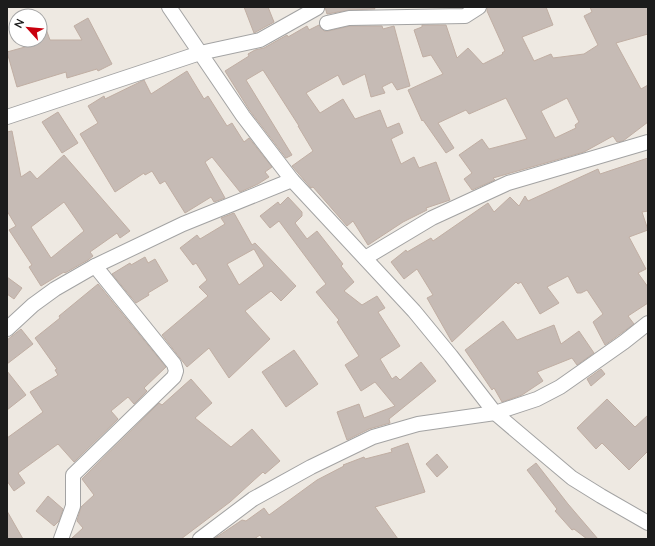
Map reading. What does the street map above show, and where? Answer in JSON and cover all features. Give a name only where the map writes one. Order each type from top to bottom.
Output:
[{"type":"street","points":[[169,7],[243,116],[292,180],[428,328],[495,413],[572,478],[648,522]]},
{"type":"street","points":[[326,23],[349,18],[465,16],[479,7]]},
{"type":"street","points":[[7,117],[200,52],[260,40],[317,8]]},
{"type":"street","points":[[365,258],[432,218],[508,183],[648,142]]},
{"type":"street","points":[[7,329],[32,305],[55,288],[95,266],[183,224],[292,180]]},
{"type":"street","points":[[61,539],[73,506],[73,475],[174,377],[176,371],[174,364],[95,266]]},
{"type":"street","points":[[200,539],[253,499],[311,466],[373,437],[418,424],[495,413],[536,399],[560,387],[624,342],[648,323]]},
{"type":"building","points":[[244,7],[268,7],[274,22],[254,33]]},
{"type":"building","points":[[325,7],[374,7],[375,9],[349,10],[327,14]]},
{"type":"building","points":[[487,7],[546,7],[553,25],[522,37],[534,61],[551,54],[553,58],[584,54],[598,45],[584,16],[592,12],[590,7],[648,7],[648,34],[616,43],[641,89],[648,85],[648,122],[623,141],[617,142],[613,136],[584,152],[493,178],[495,180],[472,190],[464,179],[472,173],[459,155],[482,139],[489,149],[527,139],[506,98],[469,114],[466,110],[438,123],[454,148],[446,153],[423,120],[422,121],[408,90],[443,74],[431,55],[423,57],[414,30],[422,27],[422,25],[446,25],[457,58],[468,48],[483,64],[503,54],[502,53],[505,51],[487,11]],"holes":[[[567,98],[579,122],[575,125],[576,128],[555,138],[541,111]]]},
{"type":"building","points":[[88,18],[112,64],[98,71],[97,69],[67,78],[66,72],[17,87],[7,52],[21,48],[48,48],[48,34],[50,40],[82,40],[74,26]]},
{"type":"building","points":[[319,25],[324,31],[350,26],[382,26],[383,29],[394,26],[410,86],[397,90],[392,82],[382,87],[385,93],[371,97],[365,74],[343,85],[338,75],[306,93],[320,113],[343,99],[355,119],[380,110],[387,128],[399,123],[403,133],[391,139],[401,164],[414,157],[419,168],[436,162],[450,200],[426,208],[427,210],[403,222],[368,245],[353,221],[347,226],[313,187],[311,188],[292,166],[313,151],[299,126],[263,70],[246,80],[292,155],[286,158],[250,111],[225,71],[249,56],[248,54],[255,50],[264,48],[287,35],[288,37],[307,26],[309,30]]},
{"type":"building","points":[[187,71],[204,99],[208,96],[227,126],[232,123],[244,142],[249,138],[272,167],[265,172],[269,177],[240,192],[212,157],[205,162],[225,198],[214,202],[211,197],[185,213],[165,181],[160,184],[152,171],[145,175],[144,173],[115,192],[80,134],[98,123],[88,106],[104,96],[105,99],[144,80],[151,94]]},
{"type":"building","points":[[58,112],[78,143],[62,153],[42,122]]},
{"type":"building","points":[[12,131],[21,177],[30,171],[37,179],[64,155],[130,231],[120,238],[117,233],[90,252],[93,256],[88,260],[41,286],[29,267],[32,265],[9,230],[16,226],[7,211],[7,132]],"holes":[[[64,202],[84,231],[51,258],[31,227]]]},
{"type":"building","points":[[648,158],[648,211],[642,212],[648,230],[629,237],[646,269],[638,273],[648,287],[648,303],[628,316],[634,324],[605,345],[593,322],[603,314],[587,290],[577,293],[568,276],[547,287],[559,303],[540,314],[521,282],[518,284],[516,282],[452,342],[427,298],[433,295],[417,269],[404,279],[391,262],[406,250],[407,252],[431,238],[433,241],[488,203],[494,212],[510,197],[519,206],[525,196],[528,201],[598,169],[600,174]]},
{"type":"building","points":[[288,197],[302,212],[302,216],[295,223],[307,239],[317,231],[343,264],[341,266],[354,282],[344,291],[362,305],[377,296],[385,308],[378,312],[400,346],[380,359],[392,379],[396,376],[400,380],[421,362],[436,381],[389,419],[390,423],[369,429],[347,440],[337,412],[359,404],[364,418],[395,406],[375,382],[361,391],[345,365],[359,356],[337,322],[339,320],[316,292],[326,284],[279,221],[270,228],[260,216],[278,202],[280,205]]},
{"type":"building","points":[[234,213],[252,245],[255,243],[296,286],[281,301],[271,291],[245,311],[270,339],[229,378],[209,348],[187,367],[162,335],[208,296],[199,287],[207,280],[196,263],[193,265],[180,248],[197,235],[200,239],[225,224],[221,218]],"holes":[[[254,249],[264,266],[239,285],[227,264]]]},
{"type":"building","points":[[145,257],[148,263],[155,259],[168,281],[148,293],[149,295],[136,303],[112,274],[130,263],[131,265]]},
{"type":"building","points":[[7,277],[22,288],[14,299],[7,294]]},
{"type":"building","points":[[98,284],[166,367],[144,388],[147,391],[134,404],[128,397],[111,411],[118,419],[74,462],[58,444],[18,473],[25,483],[14,491],[7,481],[7,438],[43,412],[30,392],[58,375],[55,370],[57,369],[35,338]]},
{"type":"building","points":[[503,321],[517,340],[554,325],[561,344],[579,331],[594,353],[577,365],[572,358],[537,372],[543,381],[522,395],[502,402],[494,388],[492,390],[465,350]]},
{"type":"building","points":[[21,329],[33,344],[7,364],[7,340]]},
{"type":"building","points":[[294,350],[318,384],[286,407],[262,372]]},
{"type":"building","points":[[601,369],[605,374],[591,386],[587,379]]},
{"type":"building","points":[[7,371],[26,395],[7,410]]},
{"type":"building","points":[[191,379],[212,403],[195,418],[231,447],[252,429],[280,461],[265,474],[263,472],[230,502],[181,539],[71,539],[83,528],[77,521],[81,507],[94,495],[82,479],[159,403],[162,405]]},
{"type":"building","points":[[607,399],[635,427],[648,415],[648,451],[629,470],[602,443],[596,449],[577,428]]},
{"type":"building","points":[[408,443],[425,492],[375,507],[398,539],[263,539],[260,535],[254,539],[214,539],[242,520],[246,521],[264,508],[269,515],[317,480],[344,466],[343,465],[364,457],[365,459],[392,452],[391,449]]},
{"type":"building","points":[[437,454],[448,467],[437,477],[426,464]]},
{"type":"building","points":[[536,463],[598,539],[587,539],[574,529],[572,530],[555,511],[557,509],[527,470]]},
{"type":"building","points":[[48,496],[63,509],[59,521],[54,526],[36,511]]},
{"type":"building","points":[[7,511],[23,539],[7,539]]}]
